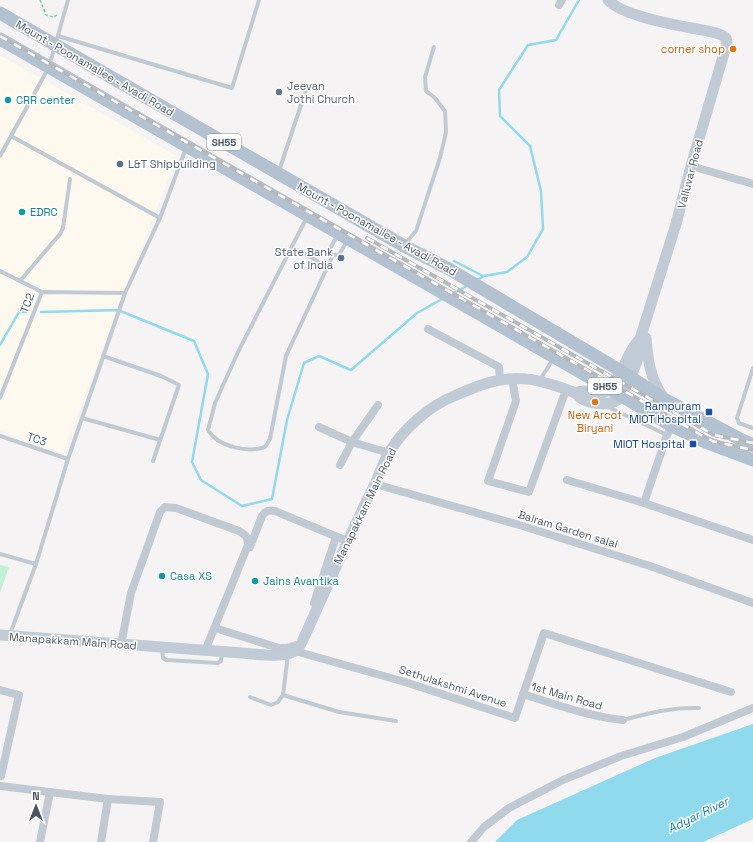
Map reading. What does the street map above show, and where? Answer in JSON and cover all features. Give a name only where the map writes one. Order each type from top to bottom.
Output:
[{"type":"main road","name":"Valluvar Road","points":[[608,0],[626,11],[667,23],[718,34],[726,38],[727,43],[691,166],[676,224],[640,339],[634,344],[626,374],[616,381],[610,389]]},
{"type":"main road","name":"Mount - Poonamallee - Avadi Road","points":[[0,13],[57,40],[279,173],[404,246],[449,269],[626,374],[664,399],[736,429],[753,444]]},
{"type":"main road","name":"Mount - Poonamallee - Avadi Road","points":[[0,39],[610,389],[670,431],[753,460]]},
{"type":"main road","points":[[645,324],[648,357],[652,378],[664,399]]},
{"type":"main road","points":[[602,404],[612,402],[621,396],[626,374]]},
{"type":"main road","name":"Manapakkam Main Road","points":[[5,636],[270,655],[291,652],[302,642],[389,452],[406,430],[426,412],[450,397],[470,388],[500,379],[526,378],[539,381],[570,391],[582,399],[602,404]]},
{"type":"main road","points":[[570,391],[603,393],[610,389]]},
{"type":"street","points":[[691,166],[753,184]]},
{"type":"street","points":[[428,329],[499,368],[500,379]]},
{"type":"street","points":[[512,379],[516,401],[488,481],[529,492],[570,391]]},
{"type":"street","points":[[340,465],[352,442],[378,405]]},
{"type":"street","points":[[319,427],[352,442],[389,452]]},
{"type":"street","points":[[644,503],[670,431]]},
{"type":"street","points":[[567,480],[644,503],[753,540]]},
{"type":"street","name":"Balram Garden salai","points":[[375,484],[516,524],[650,566],[753,603]]},
{"type":"street","points":[[121,645],[132,593],[160,512],[165,507],[176,508],[239,531],[245,534],[248,539],[248,545],[208,651]]},
{"type":"street","points":[[208,651],[265,512],[269,510],[275,511],[347,542]]},
{"type":"street","points":[[218,629],[279,648],[294,647],[308,619],[336,537]]},
{"type":"street","name":"Sethulakshmi Avenue","points":[[291,652],[405,682],[515,718],[544,633],[731,692]]},
{"type":"street","points":[[0,690],[19,695],[1,776],[0,775]]},
{"type":"street","name":"1st Main Road","points":[[523,694],[576,712],[600,718],[624,720]]},
{"type":"street","points":[[471,842],[484,827],[509,808],[563,780],[621,756],[683,737],[753,708]]},
{"type":"street","points":[[0,786],[108,799],[160,802],[152,842]]},
{"type":"street","points":[[40,842],[50,792]]},
{"type":"street","points":[[101,842],[108,799]]},
{"type":"lane","points":[[0,156],[49,67],[68,0]]},
{"type":"lane","points":[[57,40],[232,88],[259,0]]},
{"type":"lane","points":[[404,246],[416,231],[440,158],[446,132],[445,111],[435,98],[426,91],[425,77],[434,47]]},
{"type":"lane","points":[[279,173],[306,90]]},
{"type":"lane","points":[[11,136],[160,218]]},
{"type":"lane","points":[[5,636],[36,564],[68,459],[124,294],[160,218],[187,146]]},
{"type":"lane","points":[[20,281],[60,234],[63,228],[70,178]]},
{"type":"lane","points":[[308,215],[238,352],[215,403],[208,430],[212,437],[220,442],[238,447],[258,450],[265,447],[270,439],[286,356],[333,255]]},
{"type":"lane","points":[[333,255],[337,256],[341,254],[344,236]]},
{"type":"lane","points":[[333,255],[330,252],[330,248],[344,236]]},
{"type":"lane","points":[[292,247],[328,267]]},
{"type":"lane","points":[[0,271],[42,292]]},
{"type":"lane","name":"TC2","points":[[0,398],[42,292],[124,294]]},
{"type":"lane","points":[[103,356],[161,376],[178,385],[153,461]]},
{"type":"lane","points":[[539,381],[554,357]]},
{"type":"lane","points":[[753,368],[737,418],[736,429],[753,428]]},
{"type":"lane","points":[[602,404],[670,431]]},
{"type":"lane","points":[[82,418],[160,440]]},
{"type":"lane","name":"TC3","points":[[0,436],[68,459]]},
{"type":"lane","points":[[0,554],[36,564]]},
{"type":"lane","points":[[162,648],[163,658],[166,660],[218,663],[221,661],[222,652]]},
{"type":"lane","points":[[250,697],[271,705],[278,702],[283,695],[291,652]]},
{"type":"lane","points":[[283,695],[339,712],[396,721]]},
{"type":"lane","name":"1st Main Road","points":[[624,720],[654,711],[699,708]]},
{"type":"path","points":[[40,0],[46,15],[53,17],[65,13]]},
{"type":"shaded area","points":[[0,55],[177,156],[63,453],[0,431]]},
{"type":"green space","points":[[0,565],[9,567],[0,593]]},
{"type":"water","name":"Adyar River","points":[[753,724],[753,819],[703,842],[495,842],[517,820],[655,758]]},
{"type":"waterway","points":[[477,280],[484,276],[507,272],[527,257],[543,229],[541,191],[530,146],[500,116],[499,90],[528,45],[556,40],[579,0]]},
{"type":"waterway","points":[[454,261],[483,276]]},
{"type":"waterway","points":[[452,294],[469,285]]},
{"type":"waterway","points":[[41,312],[118,310],[194,341],[208,374],[192,462],[201,480],[242,506],[272,499],[287,420],[304,363],[319,356],[351,370],[417,313],[444,298]]},
{"type":"waterway","points":[[0,345],[19,312],[26,312]]},
{"type":"railway","points":[[0,36],[712,441],[753,450]]},
{"type":"railway","points":[[367,238],[714,435],[753,443]]},
{"type":"place","name":"corner shop","points":[[733,49]]},
{"type":"place","name":"Jeevan Jothi Church","points":[[279,92]]},
{"type":"place","name":"CRR center","points":[[8,100]]},
{"type":"place","name":"L&T Shipbuilding","points":[[120,164]]},
{"type":"place","name":"EDRC","points":[[22,212]]},
{"type":"place","name":"State Bank of India","points":[[341,258]]},
{"type":"place","name":"New Arcot Biryani","points":[[595,402]]},
{"type":"place","name":"Rampuram MIOT Hospital","points":[[709,412]]},
{"type":"place","name":"MIOT Hospital","points":[[693,444]]},
{"type":"place","name":"Casa XS","points":[[162,576]]},
{"type":"place","name":"Jains Avantika","points":[[255,581]]}]
